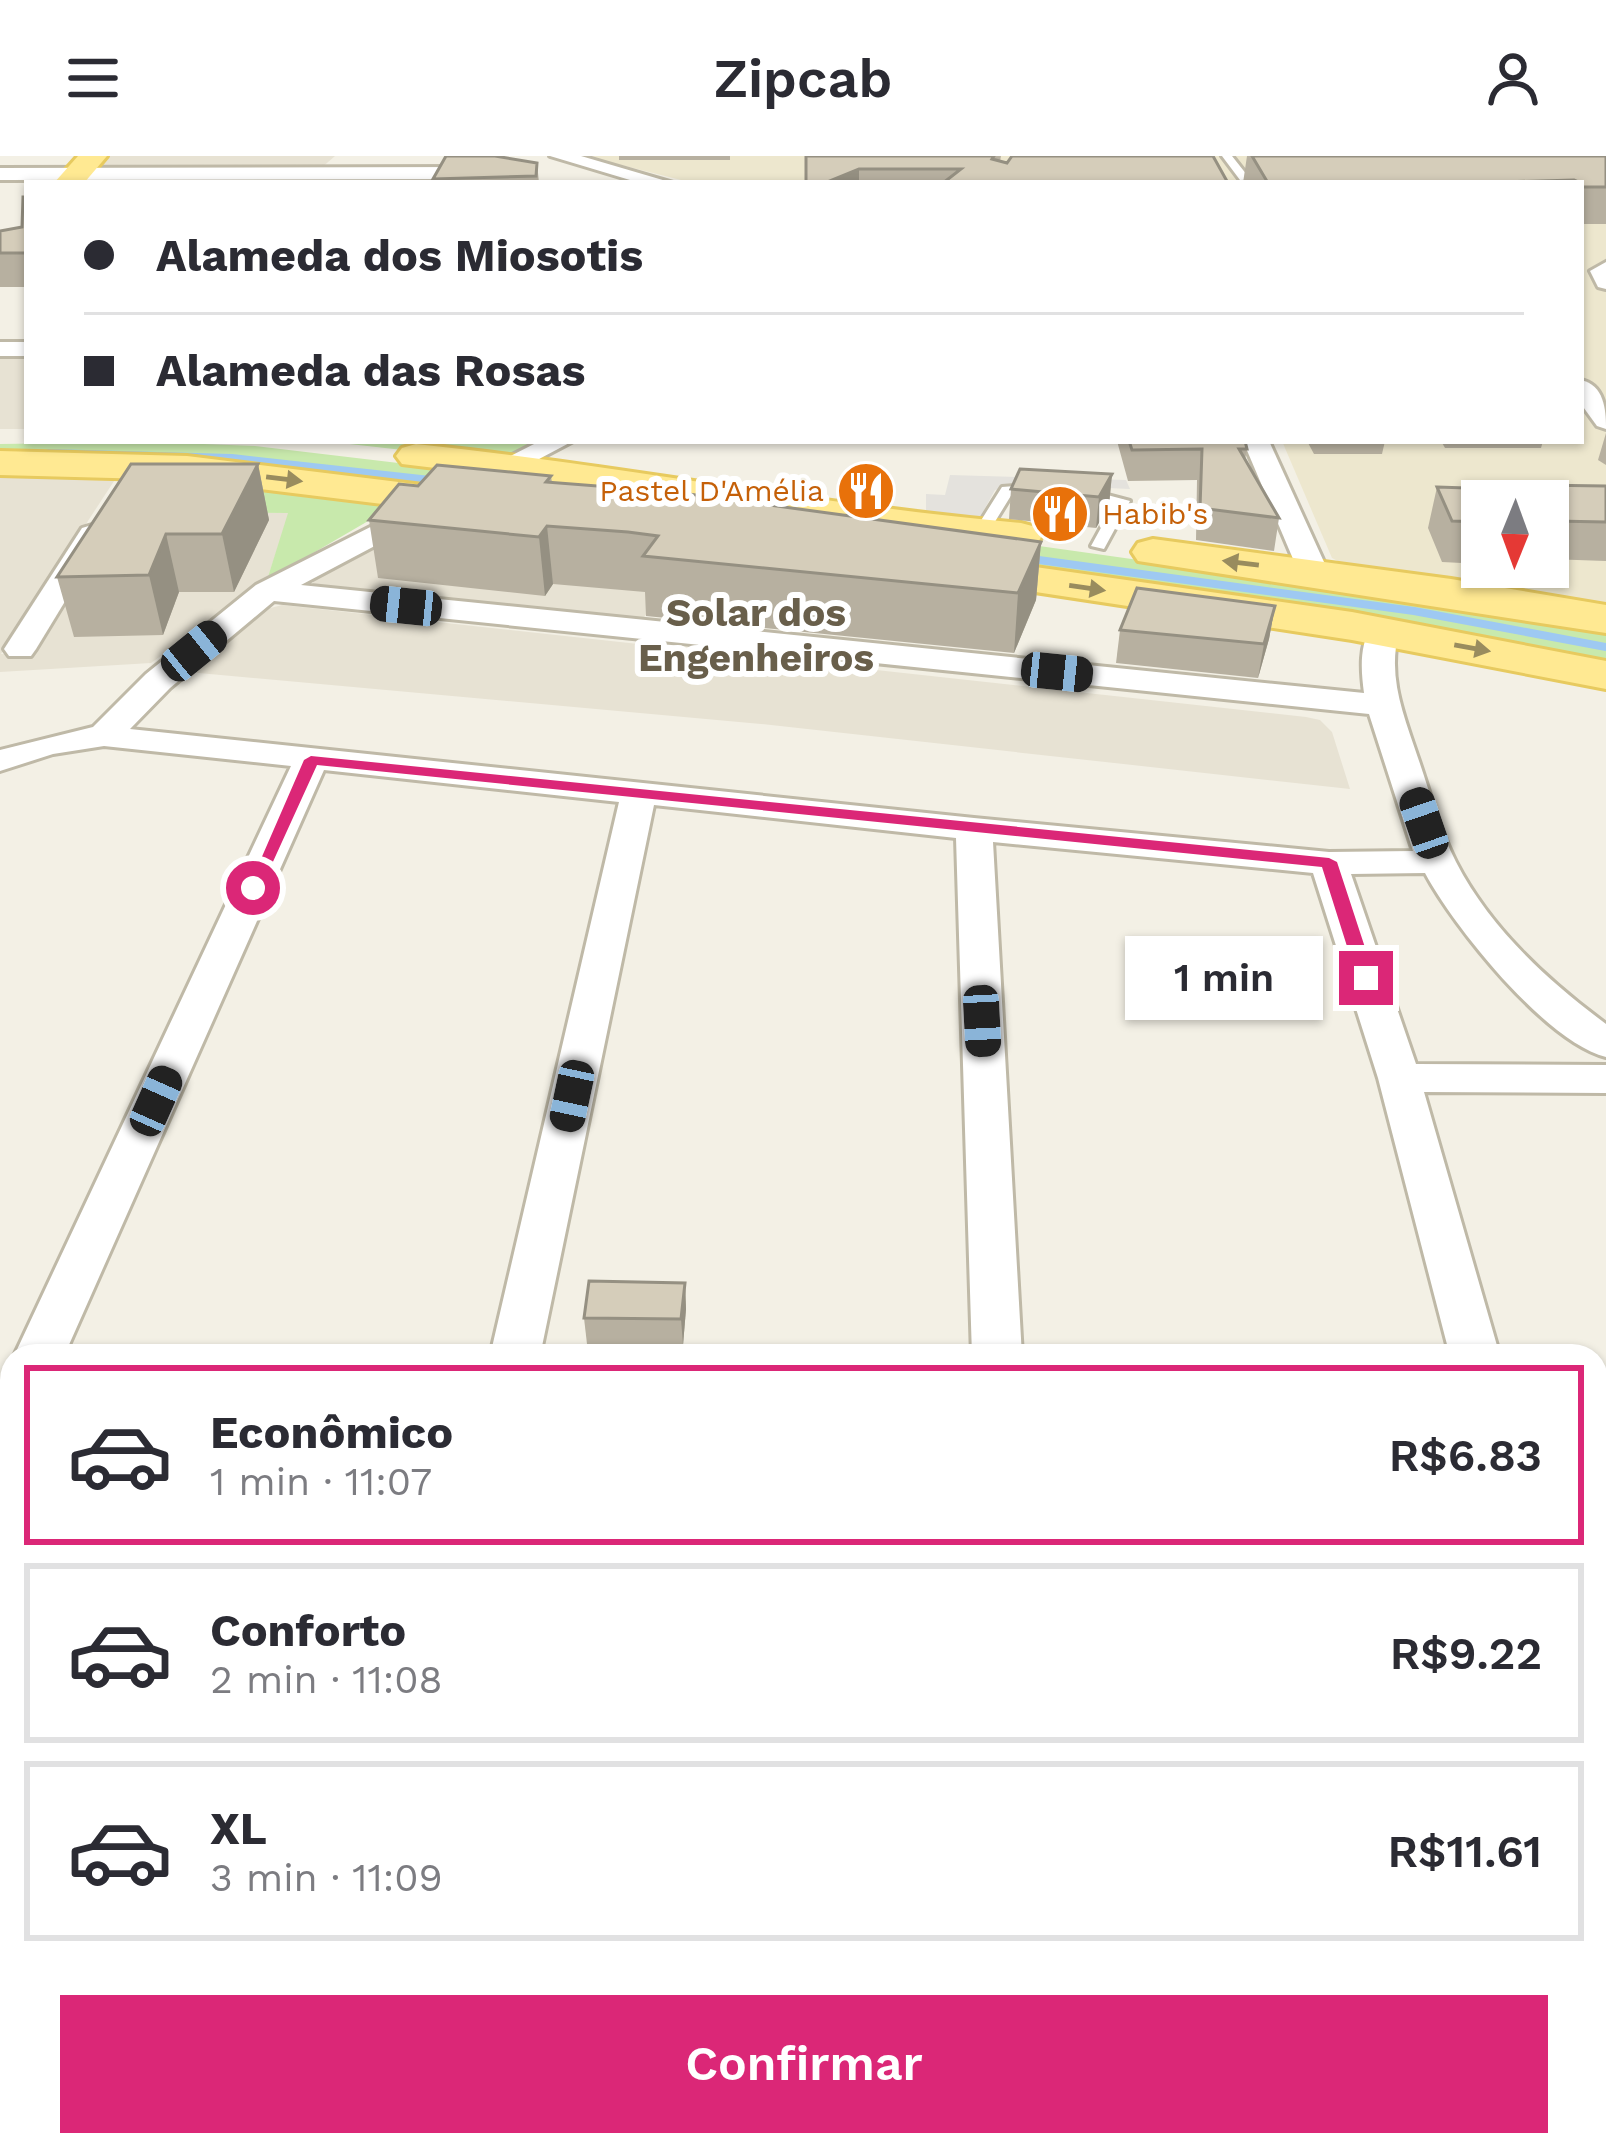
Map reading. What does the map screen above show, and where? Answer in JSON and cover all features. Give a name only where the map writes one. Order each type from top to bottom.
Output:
[{"type":"main road","points":[[302,444],[516,466],[879,524],[982,530],[1314,573],[1606,620]]},
{"type":"main road","points":[[0,464],[135,465],[513,509]]},
{"type":"main road","points":[[675,531],[1383,632],[1606,675]]},
{"type":"street","points":[[559,156],[650,180]]},
{"type":"street","points":[[0,174],[473,173]]},
{"type":"street","points":[[614,180],[628,175]]},
{"type":"street","points":[[1606,269],[1601,271],[1606,282]]},
{"type":"street","points":[[1584,389],[1606,422]]},
{"type":"street","points":[[104,736],[158,681],[267,591],[555,444]]},
{"type":"street","points":[[1257,444],[1314,573]]},
{"type":"street","points":[[20,649],[135,465]]},
{"type":"street","points":[[267,591],[1383,705]]},
{"type":"street","points":[[1383,632],[1376,650],[1383,705],[1437,862],[1488,938],[1566,1016],[1606,1044]]},
{"type":"street","points":[[0,761],[47,745],[104,736],[974,829],[1329,862],[1437,862]]},
{"type":"street","points":[[44,1344],[311,760]]},
{"type":"street","points":[[518,1344],[639,793]]},
{"type":"street","points":[[974,829],[996,1344]]},
{"type":"street","points":[[1329,862],[1399,1078],[1472,1344]]},
{"type":"street","points":[[1399,1078],[1606,1079]]},
{"type":"lane","points":[[1227,156],[1245,180]]},
{"type":"lane","points":[[1255,180],[1283,177]]},
{"type":"shaded area","points":[[104,156],[335,156],[320,169],[94,169]]},
{"type":"shaded area","points":[[585,156],[1606,156],[1606,613],[1355,570],[1332,558],[1283,444],[1584,444],[1584,180],[681,180]]},
{"type":"shaded area","points":[[24,357],[24,429],[0,429],[0,358]]},
{"type":"shaded area","points":[[0,474],[118,475],[1,654],[34,654],[126,512],[289,513],[267,580],[151,663],[0,672]]},
{"type":"shaded area","points":[[950,475],[1126,480],[1130,489],[1020,484],[995,490],[979,519],[926,512],[926,494],[945,495]]},
{"type":"shaded area","name":"Solar dos Engenheiros","points":[[435,512],[692,552],[642,620],[313,585],[313,578]]},
{"type":"shaded area","points":[[282,605],[1306,717],[1320,720],[1332,732],[1350,789],[761,724],[177,671],[259,611]]},
{"type":"green space","points":[[0,444],[255,446],[449,469],[450,490],[0,459]]},
{"type":"green space","points":[[350,444],[537,444],[500,461]]},
{"type":"green space","points":[[537,474],[1606,629],[1606,668],[507,491]]},
{"type":"green space","points":[[146,476],[384,500],[387,510],[267,580],[288,513],[126,512]]},
{"type":"building","points":[[446,156],[495,156],[537,163],[536,176],[433,179]]},
{"type":"building","points":[[806,156],[994,156],[992,159],[1007,163],[1012,156],[1213,156],[1226,180],[947,180],[961,169],[859,169],[832,180],[806,180]]},
{"type":"building","points":[[1252,156],[1606,156],[1606,187],[1584,187],[1584,180],[1266,180]]},
{"type":"building","points":[[24,197],[24,253],[0,253],[0,231],[22,227]]},
{"type":"building","points":[[1130,444],[1246,444],[1247,449],[1239,449],[1279,518],[1200,508],[1202,449],[1132,450]]},
{"type":"building","points":[[131,464],[258,464],[222,534],[166,534],[149,575],[57,577]]},
{"type":"building","points":[[437,465],[1041,542],[1018,593],[643,556],[658,536],[628,532],[547,526],[539,537],[369,520],[399,484],[418,486]]},
{"type":"building","points":[[1020,469],[1112,474],[1099,497],[1011,489]]},
{"type":"building","points":[[1569,485],[1606,486],[1606,522],[1569,521]]},
{"type":"building","points":[[1437,487],[1461,488],[1461,521],[1452,521]]},
{"type":"building","points":[[1137,588],[1275,606],[1264,644],[1120,630]]},
{"type":"building","points":[[589,1281],[685,1283],[681,1319],[584,1318]]},
{"type":"waterway","points":[[49,453],[232,458],[430,480]]},
{"type":"waterway","points":[[1024,558],[1414,611],[1606,647]]},
{"type":"place","name":"Pastel D'Amélia","points":[[866,491]]},
{"type":"place","name":"Habib's","points":[[1060,514]]},
{"type":"district","name":"Solar dos Engenheiros","points":[[756,634]]},
{"type":"route","points":[[253,888],[311,760],[1329,862],[1366,978]]}]
